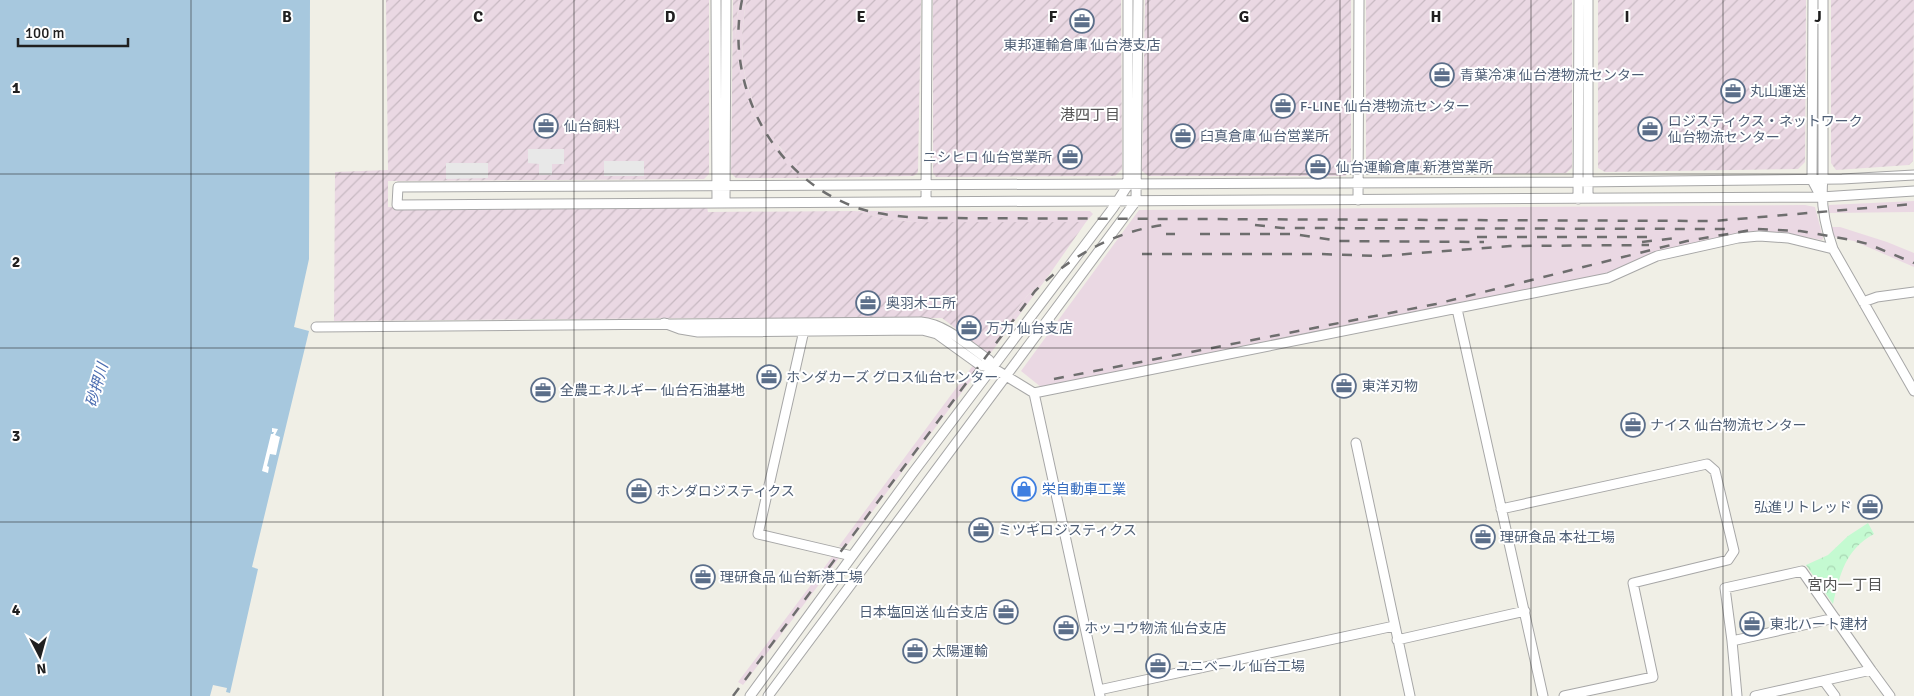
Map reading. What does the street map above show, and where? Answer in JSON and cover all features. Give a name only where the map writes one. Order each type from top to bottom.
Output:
[{"type":"street","points":[[716,0],[721,203]]},
{"type":"street","points":[[721,187],[726,0]]},
{"type":"street","points":[[926,202],[927,0]]},
{"type":"street","points":[[768,696],[1136,201],[1132,184],[1128,0]]},
{"type":"street","points":[[750,696],[992,368],[1132,184],[1138,0]]},
{"type":"street","points":[[1358,0],[1358,200]]},
{"type":"street","points":[[1578,198],[1580,0]]},
{"type":"street","points":[[1588,0],[1588,198]]},
{"type":"street","points":[[1813,0],[1812,180],[1821,197]]},
{"type":"street","points":[[1823,0],[1823,179],[1821,197],[1826,231],[1833,249],[1914,391]]},
{"type":"street","points":[[1914,175],[1812,180],[1358,184],[398,187],[397,205],[1821,197],[1914,191]]},
{"type":"street","points":[[316,328],[664,323],[930,331],[980,364],[1007,376],[1034,393],[1608,278],[1657,256],[1738,238],[1759,236],[1788,238],[1833,249]]},
{"type":"street","points":[[1863,302],[1877,297],[1914,292]]},
{"type":"street","points":[[1456,309],[1543,696]]},
{"type":"street","points":[[805,327],[758,534],[852,556]]},
{"type":"street","points":[[1034,393],[1100,693],[1394,626]]},
{"type":"street","points":[[1356,443],[1410,696]]},
{"type":"street","points":[[1501,509],[1707,464],[1716,471],[1734,551],[1728,560],[1633,583],[1653,677],[1564,696]]},
{"type":"street","points":[[1737,696],[1725,588],[1802,571],[1890,696]]},
{"type":"street","points":[[1397,640],[1524,611]]},
{"type":"street","points":[[1732,641],[1835,618]]},
{"type":"street","points":[[1755,696],[1871,670]]},
{"type":"street","points":[[1824,681],[1835,696]]},
{"type":"shaded area","points":[[386,0],[709,0],[709,174],[704,179],[388,181],[388,207],[707,207],[708,212],[855,211],[882,218],[913,222],[1086,222],[1049,275],[1027,296],[985,351],[942,318],[334,321],[335,172],[388,170]]},
{"type":"shaded area","points":[[733,0],[739,0],[735,35],[752,113],[765,137],[800,178],[736,178],[731,173]]},
{"type":"shaded area","points":[[739,0],[746,0],[742,34],[743,64],[746,81],[757,113],[780,148],[810,178],[800,178],[794,173],[765,137],[752,113],[741,82],[738,63],[735,35]]},
{"type":"shaded area","points":[[746,0],[921,0],[918,172],[914,176],[810,178],[796,166],[769,134],[757,113],[746,80],[743,64],[742,34]]},
{"type":"shaded area","points":[[933,0],[1121,0],[1122,169],[1115,176],[936,177],[933,173]]},
{"type":"shaded area","points":[[1145,0],[1351,0],[1351,171],[1345,176],[1148,176],[1142,171]]},
{"type":"shaded area","points":[[1366,0],[1572,0],[1572,168],[1566,173],[1370,175],[1366,170]]},
{"type":"shaded area","points":[[1598,0],[1806,0],[1805,162],[1798,169],[1605,172],[1598,168]]},
{"type":"shaded area","points":[[1831,0],[1914,0],[1913,161],[1909,165],[1836,170],[1831,163]]},
{"type":"shaded area","points":[[528,149],[564,149],[564,164],[552,164],[552,175],[539,175],[539,164],[528,163]]},
{"type":"shaded area","points":[[604,161],[644,161],[644,176],[604,176]]},
{"type":"shaded area","points":[[446,163],[488,163],[488,178],[446,179]]},
{"type":"shaded area","points":[[1914,201],[1914,212],[1828,213],[1829,205]]},
{"type":"shaded area","points":[[1805,205],[1815,207],[1822,240],[1794,235],[1765,233],[1739,235],[1610,274],[1041,387],[1021,371],[1139,210]]},
{"type":"shaded area","points":[[855,211],[1090,211],[1093,214],[1086,222],[913,222],[882,218]]},
{"type":"shaded area","points":[[1831,227],[1840,227],[1914,253],[1914,267],[1854,241],[1834,237]]},
{"type":"shaded area","points":[[1049,275],[990,354],[985,351],[1027,296]]},
{"type":"shaded area","points":[[974,364],[980,368],[845,548],[839,546]]},
{"type":"shaded area","points":[[832,557],[839,558],[743,685],[738,682]]},
{"type":"green space","points":[[1868,523],[1874,534],[1856,547],[1850,555],[1841,573],[1833,604],[1806,565],[1828,555],[1848,536]]},
{"type":"water","name":"砂押川","points":[[0,0],[310,0],[309,259],[294,327],[309,331],[252,567],[258,569],[230,693],[226,692],[227,688],[213,685],[210,696],[0,696]]},
{"type":"pier","points":[[272,428],[278,429],[275,435],[280,437],[276,455],[270,454],[267,466],[269,467],[268,473],[262,471],[271,434],[274,432],[272,432]]},
{"type":"railway","points":[[742,0],[738,33],[741,66],[749,97],[763,127],[781,154],[804,177],[830,196],[861,209],[885,214],[925,218],[1714,221],[1914,204]]},
{"type":"railway","points":[[733,696],[1035,291],[1080,255],[1097,246],[1132,232],[1170,224]]},
{"type":"railway","points":[[1255,225],[1282,228],[1725,229]]},
{"type":"railway","points":[[1054,379],[1436,304],[1687,241],[1757,229],[1800,231],[1852,240],[1868,244],[1914,263]]},
{"type":"railway","points":[[1166,234],[1175,234]]},
{"type":"railway","points":[[1200,234],[1293,234],[1339,241],[1484,242]]},
{"type":"railway","points":[[1477,237],[1649,237]]},
{"type":"railway","points":[[1642,242],[1677,238]]},
{"type":"railway","points":[[1142,254],[1381,256],[1510,246],[1649,245]]},
{"type":"place","name":"東邦運輸倉庫 仙台港支店","points":[[1082,21]]},
{"type":"place","name":"青葉冷凍 仙台港物流センター","points":[[1442,75]]},
{"type":"place","name":"丸山運送","points":[[1733,91]]},
{"type":"place","name":"F-LINE 仙台港物流センター","points":[[1283,106]]},
{"type":"place","name":"仙台飼料","points":[[546,126]]},
{"type":"place","name":"ロジスティクス・ネットワーク 仙台物流センター","points":[[1650,129]]},
{"type":"place","name":"臼真倉庫 仙台営業所","points":[[1183,136]]},
{"type":"place","name":"ニシヒロ 仙台営業所","points":[[1070,157]]},
{"type":"place","name":"仙台運輸倉庫 新港営業所","points":[[1318,167]]},
{"type":"place","name":"奥羽木工所","points":[[868,303]]},
{"type":"place","name":"万力 仙台支店","points":[[969,328]]},
{"type":"place","name":"ホンダカーズ グロス仙台センター","points":[[769,377]]},
{"type":"place","name":"東洋刃物","points":[[1344,386]]},
{"type":"place","name":"全農エネルギー 仙台石油基地","points":[[543,390]]},
{"type":"place","name":"ナイス 仙台物流センター","points":[[1633,425]]},
{"type":"place","name":"栄自動車工業","points":[[1024,489]]},
{"type":"place","name":"ホンダロジスティクス","points":[[639,491]]},
{"type":"place","name":"弘進リトレッド","points":[[1870,507]]},
{"type":"place","name":"ミツギロジスティクス","points":[[981,530]]},
{"type":"place","name":"理研食品 本社工場","points":[[1483,537]]},
{"type":"place","name":"理研食品 仙台新港工場","points":[[703,577]]},
{"type":"place","name":"日本塩回送 仙台支店","points":[[1006,612]]},
{"type":"place","name":"東北ハート建材","points":[[1752,624]]},
{"type":"place","name":"ホッコウ物流 仙台支店","points":[[1066,628]]},
{"type":"place","name":"太陽運輸","points":[[915,651]]},
{"type":"place","name":"ユニベール 仙台工場","points":[[1158,666]]},
{"type":"district","name":"港四丁目","points":[[1090,115]]},
{"type":"district","name":"宮内一丁目","points":[[1845,585]]}]
